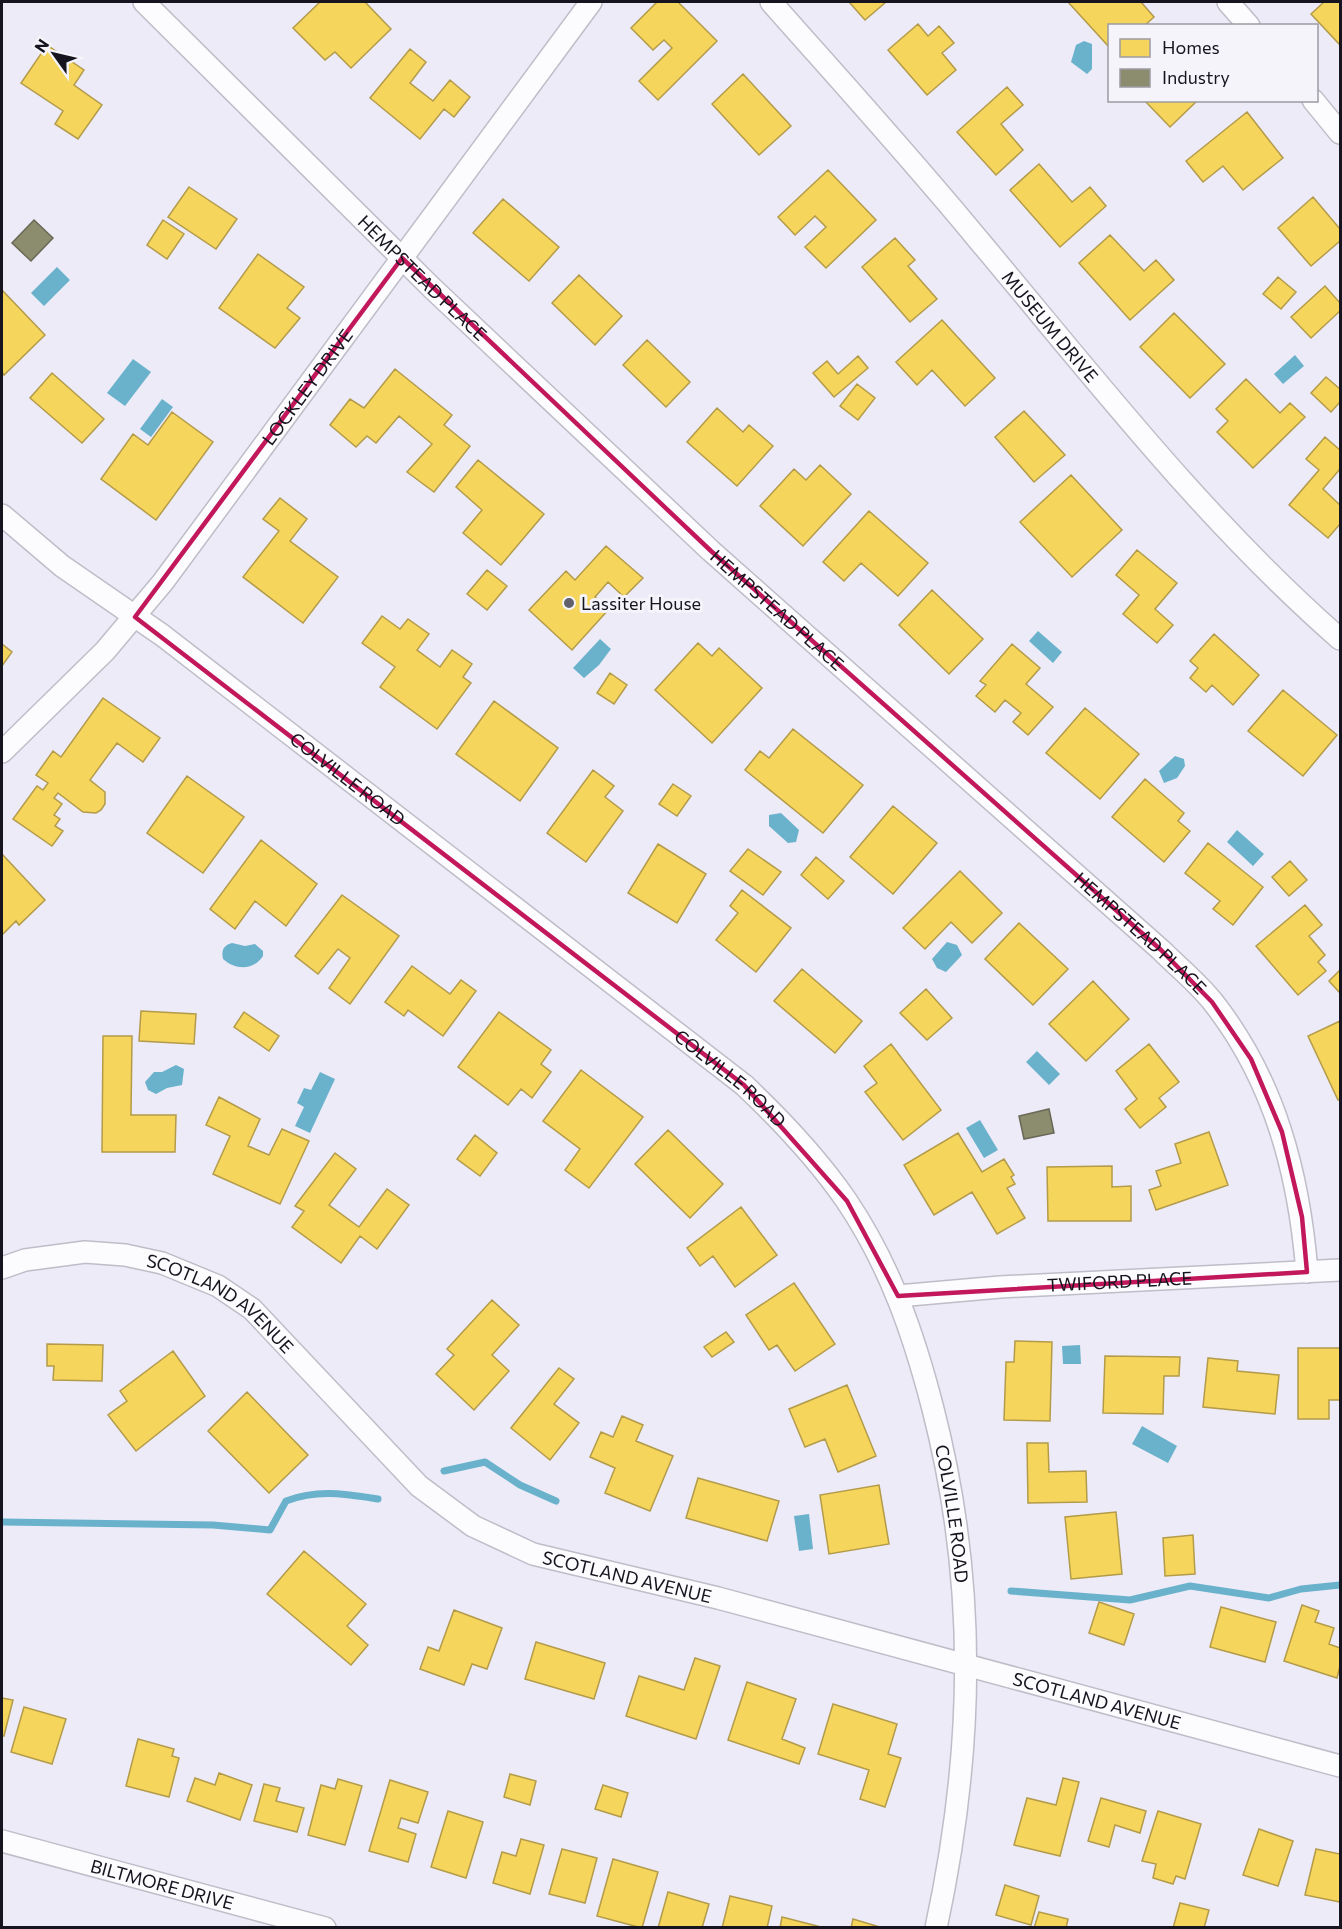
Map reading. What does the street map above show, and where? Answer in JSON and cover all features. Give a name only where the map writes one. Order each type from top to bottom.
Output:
[{"type":"street","name":"HEMPSTEAD PLACE","points":[[144,2],[402,258],[711,551],[1161,950],[1212,1002],[1251,1059],[1282,1132],[1302,1217],[1307,1272]]},
{"type":"street","name":"LOCKLEY DRIVE","points":[[2,752],[42,714],[135,617],[591,2]]},
{"type":"street","name":"MUSEUM DRIVE","points":[[771,2],[976,237],[1152,451],[1216,522],[1341,639]]},
{"type":"street","points":[[1228,2],[1247,24]]},
{"type":"street","points":[[1314,102],[1341,133]]},
{"type":"street","name":"COLVILLE ROAD","points":[[2,515],[63,566],[135,617],[744,1084],[777,1116],[846,1201],[880,1258],[898,1296],[920,1355],[952,1485],[965,1591],[967,1714],[951,1859],[936,1928]]},
{"type":"street","name":"SCOTLAND AVENUE","points":[[2,1268],[25,1260],[85,1252],[125,1255],[171,1266],[218,1286],[252,1309],[419,1486],[473,1526],[533,1554],[704,1595],[1341,1766]]},
{"type":"street","name":"TWIFORD PLACE","points":[[898,1296],[1000,1287],[1341,1270]]},
{"type":"street","name":"BILTMORE DRIVE","points":[[2,1840],[325,1928]]},
{"type":"highlighted area","points":[[402,258],[711,551],[1161,950],[1212,1002],[1251,1059],[1282,1132],[1302,1217],[1307,1272],[898,1296],[847,1201],[744,1085],[135,617]]},
{"type":"water","points":[[1084,41],[1092,44],[1092,69],[1087,74],[1071,62],[1076,45]]},
{"type":"water","points":[[57,267],[70,280],[44,306],[31,293]]},
{"type":"water","points":[[1295,355],[1304,366],[1283,384],[1274,374]]},
{"type":"water","points":[[133,359],[151,372],[125,406],[107,393]]},
{"type":"water","points":[[162,399],[173,407],[151,437],[140,429]]},
{"type":"water","points":[[1038,631],[1062,652],[1053,663],[1029,641]]},
{"type":"water","points":[[600,639],[611,649],[599,665],[584,678],[573,668]]},
{"type":"water","points":[[1175,756],[1184,759],[1185,766],[1177,778],[1164,783],[1159,771]]},
{"type":"water","points":[[781,813],[799,830],[796,842],[788,843],[769,826],[769,815]]},
{"type":"water","points":[[1237,830],[1264,854],[1253,866],[1227,842]]},
{"type":"water","points":[[947,942],[957,945],[962,955],[946,972],[937,968],[932,959]]},
{"type":"water","points":[[232,943],[245,946],[255,944],[263,951],[263,956],[254,964],[244,967],[228,963],[223,959],[222,953],[227,945]]},
{"type":"water","points":[[1037,1051],[1060,1074],[1049,1085],[1026,1062]]},
{"type":"water","points":[[176,1065],[184,1069],[182,1085],[167,1088],[156,1094],[148,1090],[145,1082],[154,1072],[162,1072]]},
{"type":"water","points":[[320,1072],[335,1079],[310,1133],[295,1126],[304,1107],[297,1103],[304,1088],[311,1090]]},
{"type":"water","points":[[980,1120],[998,1150],[984,1158],[966,1128]]},
{"type":"water","points":[[1080,1345],[1081,1364],[1063,1364],[1062,1346]]},
{"type":"water","points":[[1142,1426],[1177,1446],[1168,1463],[1132,1444]]},
{"type":"water","points":[[809,1514],[813,1549],[799,1551],[794,1516]]},
{"type":"building: Homes","points":[[320,2],[365,2],[391,29],[351,68],[335,52],[325,60],[293,28]]},
{"type":"building: Homes","points":[[657,2],[678,2],[717,41],[658,100],[639,81],[672,48],[664,40],[653,50],[631,28]]},
{"type":"building: Homes","points":[[849,2],[886,2],[865,20]]},
{"type":"building: Homes","points":[[1068,2],[1141,2],[1154,17],[1146,24],[1108,24],[1108,46]]},
{"type":"building: Homes","points":[[1324,2],[1340,2],[1340,45],[1311,14]]},
{"type":"building: Homes","points":[[918,24],[928,36],[939,26],[954,43],[942,53],[956,70],[927,95],[888,50]]},
{"type":"building: Homes","points":[[47,45],[84,70],[74,85],[102,105],[78,139],[55,124],[63,111],[21,83]]},
{"type":"building: Homes","points":[[410,49],[426,62],[410,83],[433,101],[450,80],[470,97],[454,117],[444,109],[420,139],[370,98]]},
{"type":"building: Homes","points":[[743,74],[791,126],[759,155],[712,104]]},
{"type":"building: Homes","points":[[1007,87],[1023,105],[1001,124],[1023,150],[996,175],[957,132]]},
{"type":"building: Homes","points":[[1146,102],[1196,102],[1170,127]]},
{"type":"building: Homes","points":[[1247,112],[1283,158],[1243,190],[1223,166],[1203,182],[1186,161]]},
{"type":"building: Homes","points":[[1039,164],[1072,202],[1090,187],[1106,206],[1060,247],[1010,190]]},
{"type":"building: Homes","points":[[828,170],[876,220],[826,268],[805,247],[826,227],[815,216],[795,235],[778,217]]},
{"type":"building: Homes","points":[[189,187],[237,219],[216,249],[168,217]]},
{"type":"building: Homes","points":[[1313,197],[1340,229],[1340,241],[1311,266],[1278,228]]},
{"type":"building: Homes","points":[[503,199],[559,247],[529,281],[473,233]]},
{"type":"building: Homes","points":[[163,220],[184,234],[167,259],[147,245]]},
{"type":"building: Homes","points":[[1110,235],[1144,271],[1156,260],[1174,280],[1130,320],[1079,263]]},
{"type":"building: Homes","points":[[895,238],[915,260],[908,266],[937,299],[910,322],[862,267]]},
{"type":"building: Homes","points":[[258,254],[304,287],[287,308],[300,318],[275,348],[219,308]]},
{"type":"building: Homes","points":[[579,275],[622,316],[595,345],[552,303]]},
{"type":"building: Homes","points":[[1278,277],[1296,292],[1281,309],[1263,294]]},
{"type":"building: Homes","points":[[1325,286],[1340,303],[1340,311],[1311,338],[1291,317]]},
{"type":"building: Homes","points":[[2,290],[45,335],[4,375],[2,372]]},
{"type":"building: Homes","points":[[1174,313],[1225,364],[1190,398],[1140,347]]},
{"type":"building: Homes","points":[[942,320],[995,378],[965,406],[932,370],[917,385],[896,362]]},
{"type":"building: Homes","points":[[647,340],[690,382],[666,407],[623,365]]},
{"type":"building: Homes","points":[[858,356],[868,368],[834,397],[813,373],[827,361],[838,374]]},
{"type":"building: Homes","points":[[395,369],[452,415],[444,425],[470,446],[434,492],[407,472],[432,444],[399,416],[376,443],[367,436],[356,447],[330,425],[350,399],[364,408]]},
{"type":"building: Homes","points":[[52,373],[104,419],[82,443],[30,398]]},
{"type":"building: Homes","points":[[1326,377],[1340,389],[1340,402],[1331,412],[1311,393]]},
{"type":"building: Homes","points":[[1246,379],[1280,413],[1290,403],[1305,417],[1253,468],[1217,432],[1228,421],[1216,409]]},
{"type":"building: Homes","points":[[857,384],[875,398],[858,420],[840,406]]},
{"type":"building: Homes","points":[[717,408],[743,432],[749,425],[773,446],[737,486],[687,442]]},
{"type":"building: Homes","points":[[1024,411],[1065,455],[1034,482],[995,437]]},
{"type":"building: Homes","points":[[172,412],[213,442],[156,520],[101,479],[133,434],[148,445]]},
{"type":"building: Homes","points":[[1325,437],[1340,450],[1340,469],[1323,489],[1340,505],[1340,524],[1328,538],[1289,505],[1319,470],[1306,459]]},
{"type":"building: Homes","points":[[478,460],[544,514],[501,565],[463,533],[482,510],[456,487]]},
{"type":"building: Homes","points":[[820,465],[851,494],[803,546],[760,506],[794,469],[806,480]]},
{"type":"building: Homes","points":[[1071,475],[1122,530],[1072,577],[1020,522]]},
{"type":"building: Homes","points":[[280,498],[307,519],[290,541],[338,577],[303,623],[243,577],[279,531],[263,519]]},
{"type":"building: Homes","points":[[869,511],[928,563],[898,596],[861,563],[844,581],[823,562]]},
{"type":"building: Homes","name":"Lassiter House","points":[[606,546],[643,578],[624,597],[608,582],[595,597],[609,609],[572,650],[529,610],[566,571],[575,580]]},
{"type":"building: Homes","points":[[1137,550],[1177,583],[1155,609],[1173,625],[1157,643],[1123,614],[1139,595],[1116,575]]},
{"type":"building: Homes","points":[[487,570],[507,586],[487,610],[467,594]]},
{"type":"building: Homes","points":[[932,590],[983,639],[949,674],[899,625]]},
{"type":"building: Homes","points":[[382,616],[400,629],[408,619],[429,634],[417,650],[440,667],[452,650],[472,664],[463,677],[471,683],[437,729],[380,687],[395,667],[362,643]]},
{"type":"building: Homes","points":[[1214,634],[1259,675],[1233,705],[1212,685],[1206,692],[1190,678],[1198,668],[1190,661]]},
{"type":"building: Homes","points":[[698,643],[712,656],[719,648],[762,688],[712,743],[655,690]]},
{"type":"building: Homes","points":[[2,644],[12,652],[2,666]]},
{"type":"building: Homes","points":[[1012,644],[1040,668],[1026,684],[1053,707],[1028,735],[1013,722],[1021,713],[1005,700],[995,712],[976,696],[986,685],[980,681]]},
{"type":"building: Homes","points":[[610,673],[627,685],[614,704],[597,693]]},
{"type":"building: Homes","points":[[1283,690],[1337,735],[1303,776],[1248,731]]},
{"type":"building: Homes","points":[[103,698],[160,738],[143,762],[117,743],[90,780],[105,792],[105,804],[96,813],[83,812],[58,793],[54,798],[62,804],[54,815],[60,819],[55,826],[63,831],[52,846],[13,819],[37,786],[43,790],[48,783],[36,775],[53,751],[61,757]]},
{"type":"building: Homes","points":[[494,701],[558,748],[520,801],[456,754]]},
{"type":"building: Homes","points":[[1085,708],[1139,754],[1100,799],[1046,753]]},
{"type":"building: Homes","points":[[793,729],[863,785],[823,833],[745,770],[760,751],[769,758]]},
{"type":"building: Homes","points":[[593,770],[614,786],[605,797],[623,811],[586,862],[547,833]]},
{"type":"building: Homes","points":[[187,776],[244,817],[203,873],[147,833]]},
{"type":"building: Homes","points":[[1145,779],[1184,813],[1178,821],[1190,831],[1164,862],[1112,817]]},
{"type":"building: Homes","points":[[673,784],[691,796],[677,816],[659,804]]},
{"type":"building: Homes","points":[[893,806],[937,843],[893,894],[850,857]]},
{"type":"building: Homes","points":[[261,840],[317,884],[286,926],[255,901],[235,929],[210,909]]},
{"type":"building: Homes","points":[[1208,843],[1263,887],[1233,925],[1213,909],[1220,901],[1185,873]]},
{"type":"building: Homes","points":[[658,844],[706,874],[677,923],[628,893]]},
{"type":"building: Homes","points":[[748,849],[781,872],[763,895],[730,871]]},
{"type":"building: Homes","points":[[2,854],[45,900],[19,925],[16,921],[2,935]]},
{"type":"building: Homes","points":[[816,857],[844,881],[828,899],[801,875]]},
{"type":"building: Homes","points":[[1290,861],[1307,880],[1289,896],[1272,877]]},
{"type":"building: Homes","points":[[960,871],[1002,913],[972,943],[951,922],[925,949],[903,928]]},
{"type":"building: Homes","points":[[742,890],[791,928],[756,972],[716,940],[738,913],[730,906]]},
{"type":"building: Homes","points":[[342,895],[399,936],[350,1004],[329,988],[350,958],[338,949],[318,974],[295,956]]},
{"type":"building: Homes","points":[[1305,905],[1322,925],[1309,936],[1325,955],[1318,962],[1326,971],[1298,995],[1256,946]]},
{"type":"building: Homes","points":[[1019,923],[1068,969],[1033,1005],[985,959]]},
{"type":"building: Homes","points":[[412,966],[450,994],[461,980],[476,991],[443,1036],[408,1010],[404,1016],[385,1002]]},
{"type":"building: Homes","points":[[802,969],[862,1021],[835,1053],[774,1001]]},
{"type":"building: Homes","points":[[1340,970],[1340,993],[1329,981]]},
{"type":"building: Homes","points":[[1093,981],[1129,1019],[1086,1061],[1049,1024]]},
{"type":"building: Homes","points":[[926,989],[952,1018],[927,1040],[900,1013]]},
{"type":"building: Homes","points":[[141,1011],[196,1014],[194,1044],[139,1041]]},
{"type":"building: Homes","points":[[244,1012],[279,1036],[269,1051],[234,1027]]},
{"type":"building: Homes","points":[[499,1012],[551,1050],[541,1064],[551,1072],[532,1098],[521,1089],[508,1105],[458,1067]]},
{"type":"building: Homes","points":[[1340,1021],[1340,1099],[1338,1100],[1308,1036]]},
{"type":"building: Homes","points":[[103,1036],[132,1036],[131,1115],[176,1115],[175,1152],[102,1152]]},
{"type":"building: Homes","points":[[891,1044],[941,1110],[903,1140],[865,1092],[877,1083],[864,1066]]},
{"type":"building: Homes","points":[[1149,1044],[1179,1082],[1159,1098],[1166,1107],[1140,1128],[1125,1109],[1137,1099],[1116,1071]]},
{"type":"building: Homes","points":[[581,1070],[643,1117],[589,1188],[565,1170],[580,1149],[543,1121]]},
{"type":"building: Homes","points":[[219,1097],[260,1119],[248,1146],[269,1155],[282,1129],[309,1141],[280,1204],[213,1174],[230,1136],[206,1125]]},
{"type":"building: Homes","points":[[668,1130],[723,1184],[690,1218],[635,1164]]},
{"type":"building: Homes","points":[[1209,1132],[1228,1185],[1156,1210],[1149,1190],[1161,1186],[1156,1171],[1181,1163],[1175,1144]]},
{"type":"building: Homes","points":[[958,1133],[982,1172],[1004,1159],[1014,1175],[1011,1177],[1015,1184],[1007,1188],[1025,1218],[997,1234],[972,1192],[934,1215],[904,1165]]},
{"type":"building: Homes","points":[[475,1135],[497,1153],[480,1176],[457,1159]]},
{"type":"building: Homes","points":[[335,1153],[356,1169],[329,1205],[359,1227],[387,1189],[409,1205],[377,1249],[360,1236],[341,1263],[292,1227],[304,1211],[295,1206]]},
{"type":"building: Homes","points":[[1112,1166],[1112,1187],[1131,1186],[1131,1221],[1048,1221],[1047,1167]]},
{"type":"building: Homes","points":[[741,1207],[777,1255],[735,1287],[713,1256],[700,1266],[687,1248]]},
{"type":"building: Homes","points":[[794,1283],[835,1344],[795,1371],[777,1345],[769,1350],[746,1315]]},
{"type":"building: Homes","points":[[492,1300],[519,1325],[492,1355],[509,1371],[474,1410],[436,1374],[454,1355],[447,1349]]},
{"type":"building: Homes","points":[[726,1332],[734,1342],[712,1357],[704,1347]]},
{"type":"building: Homes","points":[[1015,1341],[1052,1342],[1050,1421],[1004,1420],[1006,1362],[1014,1362]]},
{"type":"building: Homes","points":[[47,1344],[103,1345],[102,1381],[53,1380],[54,1366],[47,1366]]},
{"type":"building: Homes","points":[[1298,1348],[1340,1348],[1340,1400],[1329,1400],[1329,1419],[1298,1419]]},
{"type":"building: Homes","points":[[173,1351],[205,1396],[136,1451],[108,1415],[127,1401],[120,1391]]},
{"type":"building: Homes","points":[[1105,1356],[1180,1357],[1179,1376],[1164,1376],[1163,1414],[1103,1413]]},
{"type":"building: Homes","points":[[1208,1358],[1238,1361],[1237,1371],[1279,1375],[1275,1414],[1203,1407]]},
{"type":"building: Homes","points":[[559,1368],[574,1379],[554,1404],[579,1423],[550,1460],[511,1428]]},
{"type":"building: Homes","points":[[847,1385],[876,1456],[838,1472],[825,1439],[805,1447],[789,1409]]},
{"type":"building: Homes","points":[[247,1392],[308,1455],[269,1493],[208,1431]]},
{"type":"building: Homes","points":[[622,1416],[643,1425],[636,1441],[673,1456],[650,1511],[605,1493],[615,1468],[590,1457],[601,1432],[613,1437]]},
{"type":"building: Homes","points":[[1027,1443],[1048,1443],[1049,1472],[1086,1471],[1087,1502],[1028,1503]]},
{"type":"building: Homes","points":[[698,1478],[779,1501],[767,1541],[686,1518]]},
{"type":"building: Homes","points":[[879,1485],[889,1544],[829,1554],[820,1495]]},
{"type":"building: Homes","points":[[1116,1512],[1122,1574],[1071,1579],[1065,1517]]},
{"type":"building: Homes","points":[[1193,1535],[1195,1574],[1165,1576],[1163,1538]]},
{"type":"building: Homes","points":[[304,1551],[366,1604],[347,1626],[368,1645],[351,1665],[267,1594]]},
{"type":"building: Homes","points":[[1099,1602],[1134,1614],[1124,1645],[1089,1633]]},
{"type":"building: Homes","points":[[1302,1605],[1319,1611],[1315,1622],[1334,1628],[1329,1644],[1340,1648],[1337,1678],[1284,1661]]},
{"type":"building: Homes","points":[[1221,1607],[1276,1622],[1265,1662],[1210,1647]]},
{"type":"building: Homes","points":[[454,1610],[502,1628],[487,1669],[472,1664],[464,1685],[420,1669],[428,1647],[439,1651]]},
{"type":"building: Homes","points":[[536,1642],[605,1663],[594,1699],[525,1679]]},
{"type":"building: Homes","points":[[695,1658],[720,1666],[696,1739],[626,1716],[639,1676],[684,1690]]},
{"type":"building: Homes","points":[[747,1682],[796,1699],[782,1739],[805,1748],[799,1764],[728,1740]]},
{"type":"building: Homes","points":[[2,1698],[13,1700],[4,1736],[2,1736]]},
{"type":"building: Homes","points":[[833,1704],[897,1724],[888,1754],[901,1758],[885,1807],[860,1799],[869,1770],[818,1754]]},
{"type":"building: Homes","points":[[24,1707],[66,1719],[52,1764],[11,1752]]},
{"type":"building: Homes","points":[[138,1739],[174,1749],[172,1756],[179,1758],[169,1797],[126,1786]]},
{"type":"building: Homes","points":[[219,1773],[252,1785],[240,1820],[187,1801],[195,1778],[215,1785]]},
{"type":"building: Homes","points":[[510,1774],[536,1781],[530,1805],[504,1797]]},
{"type":"building: Homes","points":[[1063,1778],[1079,1782],[1060,1856],[1014,1845],[1027,1798],[1056,1805]]},
{"type":"building: Homes","points":[[338,1779],[362,1786],[345,1845],[308,1835],[321,1785],[335,1789]]},
{"type":"building: Homes","points":[[390,1780],[428,1792],[418,1823],[401,1818],[398,1828],[416,1834],[408,1862],[369,1851]]},
{"type":"building: Homes","points":[[264,1784],[280,1788],[276,1801],[304,1808],[297,1832],[254,1821]]},
{"type":"building: Homes","points":[[603,1785],[628,1793],[621,1817],[595,1809]]},
{"type":"building: Homes","points":[[1101,1798],[1146,1811],[1140,1833],[1115,1825],[1109,1847],[1088,1841]]},
{"type":"building: Homes","points":[[448,1811],[483,1822],[466,1878],[431,1867]]},
{"type":"building: Homes","points":[[1158,1811],[1201,1824],[1185,1879],[1176,1876],[1173,1884],[1153,1878],[1156,1864],[1142,1861]]},
{"type":"building: Homes","points":[[1259,1829],[1293,1841],[1278,1886],[1243,1875]]},
{"type":"building: Homes","points":[[521,1839],[544,1845],[530,1894],[493,1883],[502,1852],[516,1856]]},
{"type":"building: Homes","points":[[562,1849],[597,1858],[585,1903],[549,1894]]},
{"type":"building: Homes","points":[[1316,1849],[1340,1854],[1340,1902],[1305,1895]]},
{"type":"building: Homes","points":[[613,1859],[658,1872],[642,1928],[597,1916]]},
{"type":"building: Homes","points":[[1005,1885],[1039,1896],[1031,1925],[996,1915]]},
{"type":"building: Homes","points":[[668,1892],[709,1904],[702,1928],[658,1928]]},
{"type":"building: Homes","points":[[730,1896],[772,1906],[767,1928],[722,1928]]},
{"type":"building: Homes","points":[[1180,1903],[1209,1910],[1204,1928],[1173,1928]]},
{"type":"building: Homes","points":[[1039,1912],[1068,1919],[1066,1928],[1034,1928]]},
{"type":"building: Homes","points":[[782,1917],[825,1928],[780,1928]]},
{"type":"building: Homes","points":[[853,1919],[883,1928],[851,1928]]},
{"type":"building: Industry","points":[[34,220],[53,238],[31,261],[12,243]]},
{"type":"building: Industry","points":[[1049,1109],[1054,1133],[1024,1139],[1019,1116]]},
{"type":"waterway","points":[[444,1471],[485,1462],[520,1485],[556,1501]]},
{"type":"waterway","points":[[2,1522],[213,1525],[270,1530],[286,1501],[298,1497],[332,1494],[378,1499]]},
{"type":"waterway","points":[[1011,1591],[1130,1600],[1190,1586],[1269,1598],[1301,1589],[1340,1585]]},
{"type":"place","name":"Lassiter House","points":[[569,603]]}]
